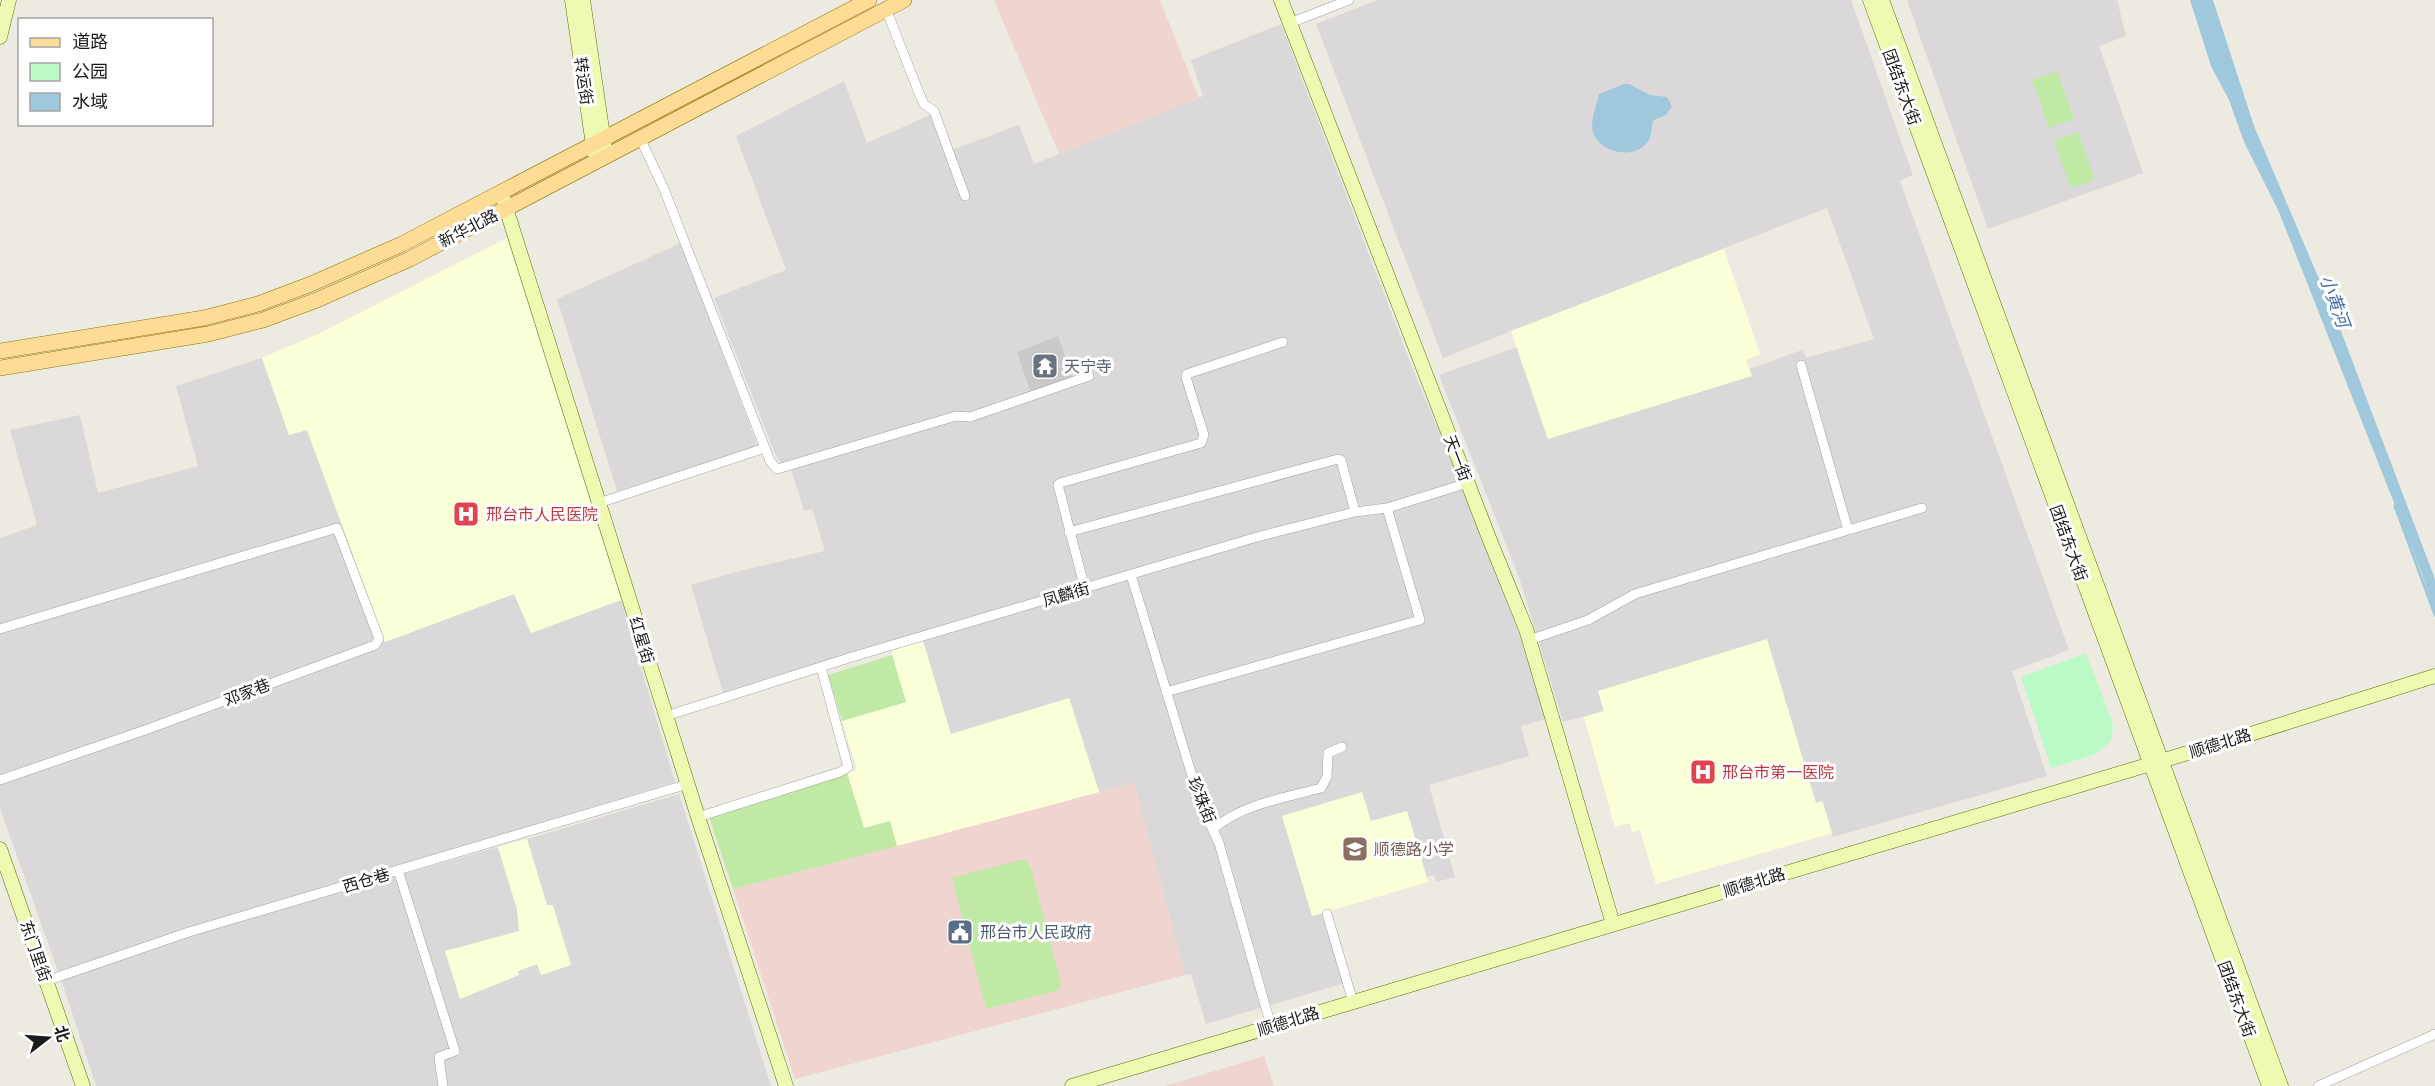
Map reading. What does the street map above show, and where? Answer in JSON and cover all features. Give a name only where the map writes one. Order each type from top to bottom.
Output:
[{"type":"main road","name":"新华北路","points":[[0,351],[179,323],[266,301],[375,257],[869,0]]},
{"type":"main road","name":"新华北路","points":[[0,368],[182,340],[262,320],[372,277],[904,0]]},
{"type":"street","points":[[0,37],[9,0]]},
{"type":"street","name":"转运街","points":[[572,0],[601,159]]},
{"type":"street","name":"转运街","points":[[583,0],[598,142]]},
{"type":"street","name":"天一街","points":[[1281,0],[1519,610],[1613,924]]},
{"type":"street","points":[[1290,22],[1349,0]]},
{"type":"street","name":"团结东大街","points":[[1870,0],[2156,763],[2281,1086]]},
{"type":"street","name":"团结东大街","points":[[1882,0],[2156,763],[2269,1086]]},
{"type":"street","points":[[886,9],[921,98],[924,104],[934,111],[965,196]]},
{"type":"street","points":[[640,138],[664,189],[773,466],[780,469],[956,416],[970,417],[1089,376]]},
{"type":"street","name":"红星街","points":[[501,192],[698,817],[786,1086]]},
{"type":"street","points":[[1085,589],[1057,490],[1060,483],[1201,443],[1204,435],[1185,376],[1283,342]]},
{"type":"street","points":[[1802,365],[1848,531]]},
{"type":"street","points":[[599,503],[765,448]]},
{"type":"street","points":[[1069,532],[1338,459],[1341,460],[1355,512]]},
{"type":"street","name":"凤麟街","points":[[666,716],[820,667],[1257,537],[1355,512],[1387,508],[1468,483]]},
{"type":"street","points":[[1166,692],[1420,620],[1387,508]]},
{"type":"street","points":[[1529,639],[1588,620],[1635,594],[1922,508]]},
{"type":"street","name":"邓家巷","points":[[0,629],[338,528],[378,633],[378,641],[375,645],[148,729],[0,780]]},
{"type":"street","name":"珍珠街","points":[[1131,575],[1200,802],[1213,829],[1271,1026]]},
{"type":"street","points":[[698,817],[840,772],[848,766],[820,667]]},
{"type":"street","name":"顺德北路","points":[[1072,1086],[2156,763],[2435,676]]},
{"type":"street","points":[[1213,829],[1227,818],[1240,812],[1321,788],[1327,777],[1328,753],[1342,747]]},
{"type":"street","name":"西仓巷","points":[[46,981],[179,936],[688,784]]},
{"type":"street","name":"东门里街","points":[[0,849],[83,1086]]},
{"type":"street","points":[[398,870],[455,1051],[439,1057],[443,1086]]},
{"type":"street","points":[[1327,914],[1353,1002]]},
{"type":"street","points":[[2318,1086],[2435,1034]]},
{"type":"shaded area","points":[[994,0],[1160,0],[1199,98],[1059,154]]},
{"type":"shaded area","points":[[1377,0],[1851,0],[1913,175],[1900,181],[2069,650],[2012,671],[2047,776],[1833,837],[1823,801],[1816,803],[1598,691],[1604,711],[1563,722],[1519,577],[1439,375],[1517,347],[1548,438],[1751,376],[1749,369],[1802,350],[1806,358],[1874,339],[1827,208],[1443,358],[1316,24]]},
{"type":"shaded area","points":[[1907,0],[2117,0],[2126,36],[2099,46],[2143,173],[1988,229]]},
{"type":"shaded area","points":[[1281,24],[1412,367],[1509,599],[1545,719],[1521,726],[1529,756],[1429,785],[1455,877],[1436,882],[1434,875],[1427,877],[1407,811],[1312,916],[1331,911],[1352,981],[1206,1024],[1191,974],[1185,975],[1134,783],[1099,792],[1069,698],[951,735],[923,641],[1080,594],[1078,586],[723,693],[691,585],[825,551],[812,509],[804,511],[789,463],[782,464],[775,454],[714,298],[786,270],[736,136],[844,81],[867,143],[930,115],[944,153],[1019,125],[1034,164],[1203,96],[1191,60]]},
{"type":"shaded area","name":"邢台市人民医院","points":[[507,238],[621,600],[531,633],[514,594],[385,642],[307,430],[289,435],[262,358],[322,332]]},
{"type":"shaded area","points":[[681,243],[758,447],[617,491],[557,299]]},
{"type":"shaded area","points":[[1724,249],[1760,354],[1746,360],[1752,376],[1548,439],[1511,331]]},
{"type":"shaded area","name":"天宁寺","points":[[1058,336],[1072,377],[1030,391],[1017,352]]},
{"type":"shaded area","points":[[262,358],[289,435],[307,430],[385,642],[514,594],[531,633],[621,600],[675,782],[211,922],[58,971],[0,808],[0,538],[37,525],[10,430],[80,415],[98,493],[198,466],[176,386]]},
{"type":"shaded area","name":"邢台市第一医院","points":[[1767,639],[1816,803],[1822,801],[1832,833],[1656,884],[1640,830],[1632,832],[1629,823],[1615,827],[1584,717],[1604,711],[1598,691]]},
{"type":"shaded area","points":[[923,641],[951,734],[1069,698],[1099,792],[897,846],[890,821],[864,829],[847,773],[857,770],[842,721],[906,702],[891,650]]},
{"type":"shaded area","name":"邢台市人民政府","points":[[1134,783],[1185,975],[795,1079],[733,889]]},
{"type":"shaded area","name":"顺德路小学","points":[[1362,792],[1371,821],[1407,811],[1428,882],[1312,916],[1282,816]]},
{"type":"shaded area","points":[[679,794],[771,1086],[96,1086],[61,979],[188,936],[498,847],[517,909],[520,932],[445,951],[460,998],[518,975],[517,972],[537,963],[541,974],[571,965],[552,905],[547,905],[527,839]]},
{"type":"shaded area","points":[[527,839],[547,905],[553,905],[571,965],[541,975],[537,964],[518,971],[519,975],[460,999],[445,951],[519,931],[517,909],[498,847]]},
{"type":"shaded area","points":[[1264,1056],[1274,1086],[1165,1086]]},
{"type":"green space","points":[[2057,71],[2074,119],[2049,128],[2032,80]]},
{"type":"green space","points":[[2078,132],[2095,180],[2071,188],[2054,141]]},
{"type":"green space","points":[[2086,653],[2111,719],[2113,727],[2111,741],[2096,754],[2051,768],[2021,677]]},
{"type":"green space","points":[[892,655],[906,702],[842,721],[828,675]]},
{"type":"green space","points":[[847,773],[864,828],[890,821],[897,846],[733,889],[709,817]]},
{"type":"green space","points":[[1026,860],[1031,868],[1061,984],[1056,991],[986,1009],[952,878]]},
{"type":"water","points":[[2190,0],[2213,0],[2254,126],[2339,326],[2435,579],[2435,613],[2421,571],[2279,212],[2244,142],[2229,100],[2211,66]]},
{"type":"water","points":[[1629,84],[1650,95],[1667,97],[1672,107],[1666,115],[1654,120],[1649,140],[1644,146],[1629,152],[1605,147],[1598,141],[1592,126],[1599,94]]},
{"type":"waterway","name":"小黄河","points":[[2395,506],[2435,615]]},
{"type":"place","name":"天宁寺","points":[[1045,366]]},
{"type":"place","name":"邢台市人民医院","points":[[466,514]]},
{"type":"place","name":"邢台市第一医院","points":[[1703,772]]},
{"type":"place","name":"顺德路小学","points":[[1355,849]]},
{"type":"place","name":"邢台市人民政府","points":[[960,932]]}]
